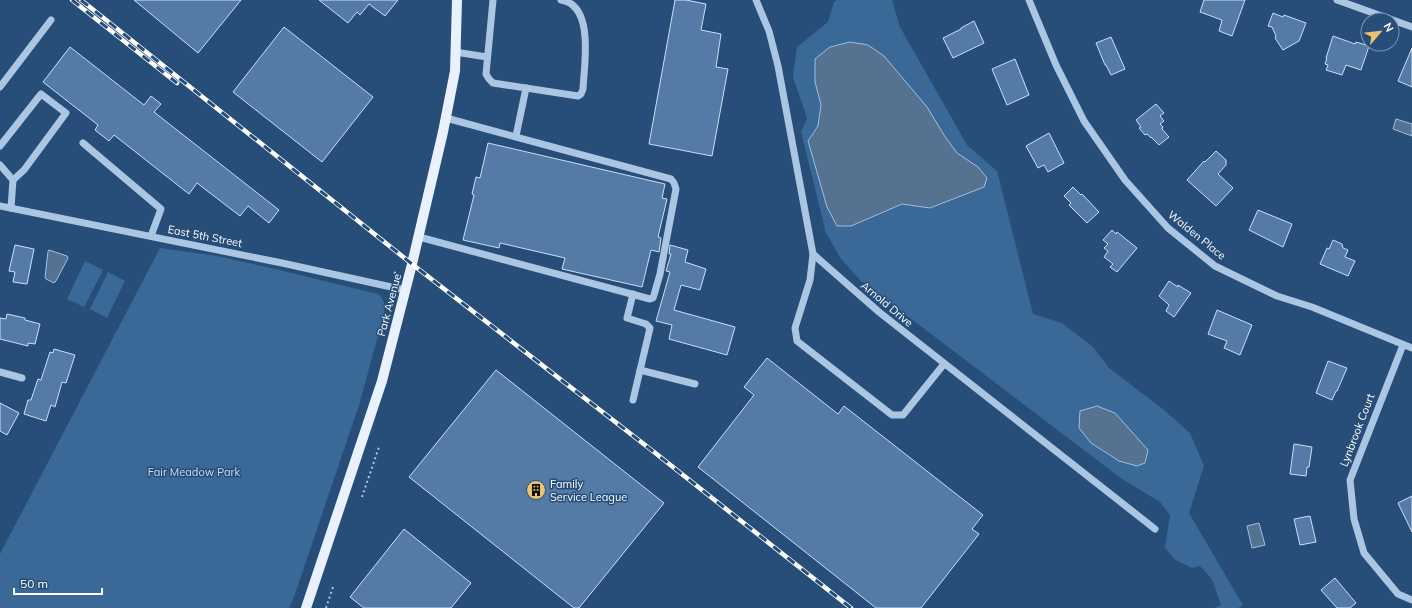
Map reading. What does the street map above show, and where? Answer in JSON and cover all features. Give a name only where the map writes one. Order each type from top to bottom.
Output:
[{"type":"main road","name":"Park Avenue","points":[[306,608],[382,381],[419,236],[446,118],[455,71],[457,0]]},
{"type":"street","points":[[493,0],[486,74],[488,79],[493,83],[578,96],[581,94],[586,38],[585,31],[577,9],[572,4],[561,0]]},
{"type":"street","points":[[756,0],[769,32],[778,66],[813,254],[810,280],[795,328],[797,341],[892,414],[903,416],[944,364]]},
{"type":"street","name":"Walden Place","points":[[1029,0],[1056,65],[1084,121],[1125,180],[1168,228],[1215,266],[1277,296],[1312,307],[1412,348]]},
{"type":"street","points":[[1337,0],[1412,27]]},
{"type":"street","points":[[0,87],[51,20]]},
{"type":"street","points":[[455,52],[488,57]]},
{"type":"street","points":[[516,136],[526,88]]},
{"type":"street","points":[[0,146],[41,94],[66,113],[24,170],[13,180],[11,208]]},
{"type":"street","points":[[419,236],[650,299],[653,298],[660,274],[676,189],[674,183],[670,179],[446,118]]},
{"type":"street","points":[[83,143],[162,209],[151,236]]},
{"type":"street","points":[[0,165],[13,180]]},
{"type":"street","name":"East 5th Street","points":[[0,206],[282,263],[405,290]]},
{"type":"street","name":"Arnold Drive","points":[[813,254],[879,312],[1155,529]]},
{"type":"street","points":[[633,294],[627,318],[646,324],[650,328],[633,400]]},
{"type":"street","name":"Lynbrook Court","points":[[1402,345],[1350,480],[1354,519],[1364,553],[1398,594],[1412,600]]},
{"type":"street","points":[[640,370],[695,384]]},
{"type":"street","points":[[0,372],[22,378]]},
{"type":"path","points":[[362,498],[379,447]]},
{"type":"path","points":[[326,608],[333,587]]},
{"type":"green space","points":[[837,0],[892,0],[900,27],[967,145],[997,171],[1033,314],[1062,323],[1093,347],[1109,368],[1163,409],[1190,433],[1204,466],[1189,513],[1243,605],[1238,608],[1215,608],[1221,605],[1212,579],[1200,566],[1192,568],[1174,559],[1165,548],[1170,515],[1160,502],[1122,479],[860,280],[841,259],[826,233],[801,132],[807,118],[793,77],[797,47],[828,22],[834,2]],"holes":[[[850,42],[868,45],[944,135],[957,153],[978,167],[949,200],[930,208],[902,204],[851,226],[837,226],[827,207],[808,142],[818,126],[821,105],[815,82],[830,47]]]},
{"type":"green space","name":"Fair Meadow Park","points":[[160,248],[217,256],[275,269],[378,294],[383,301],[384,314],[359,405],[294,597],[289,608],[0,608],[0,554]]},
{"type":"green space","points":[[85,261],[103,270],[84,307],[67,299]]},
{"type":"green space","points":[[108,272],[125,281],[107,318],[90,309]]},
{"type":"shaded area","points":[[850,42],[868,45],[884,56],[927,107],[957,153],[978,167],[987,178],[984,187],[930,208],[902,204],[851,226],[837,226],[827,207],[808,141],[818,126],[821,105],[815,82],[815,59],[830,47]]},
{"type":"shaded area","points":[[1396,119],[1412,124],[1412,136],[1393,129]]},
{"type":"shaded area","points":[[49,250],[67,256],[68,258],[54,283],[45,278]]},
{"type":"shaded area","points":[[1097,406],[1115,413],[1148,450],[1145,463],[1137,466],[1119,461],[1091,443],[1079,428],[1080,411]]},
{"type":"shaded area","points":[[1259,523],[1265,545],[1252,548],[1247,526]]},
{"type":"building","points":[[134,0],[241,0],[198,53]]},
{"type":"building","points":[[319,0],[398,0],[385,16],[369,4],[360,15],[357,12],[348,23]]},
{"type":"building","points":[[675,0],[686,0],[706,4],[701,30],[721,34],[716,67],[728,69],[712,156],[649,144]]},
{"type":"building","points":[[1204,0],[1245,0],[1232,36],[1219,31],[1222,20],[1200,12]]},
{"type":"building","points":[[1273,13],[1283,17],[1284,15],[1306,23],[1299,41],[1283,50],[1275,38],[1276,36],[1272,27],[1268,26]]},
{"type":"building","points":[[974,21],[984,43],[953,58],[943,38]]},
{"type":"building","points":[[284,27],[373,97],[322,162],[233,92]]},
{"type":"building","points":[[1333,36],[1355,44],[1356,42],[1360,43],[1360,52],[1367,52],[1361,70],[1346,65],[1342,75],[1326,70],[1328,65],[1325,64]]},
{"type":"building","points":[[1111,37],[1125,69],[1111,75],[1096,43]]},
{"type":"building","points":[[70,47],[144,105],[151,96],[161,104],[154,112],[279,210],[269,223],[248,206],[240,216],[197,183],[189,194],[114,135],[109,141],[95,130],[98,125],[43,82]]},
{"type":"building","points":[[1412,48],[1412,87],[1398,81]]},
{"type":"building","points":[[1015,59],[1029,95],[1007,105],[992,69]]},
{"type":"building","points":[[1156,104],[1164,113],[1160,116],[1164,121],[1160,124],[1163,127],[1162,129],[1169,137],[1159,145],[1147,134],[1145,135],[1139,128],[1141,127],[1136,120]]},
{"type":"building","points":[[1049,133],[1064,163],[1048,172],[1044,165],[1038,168],[1026,146]]},
{"type":"building","points":[[488,143],[665,184],[662,198],[667,199],[658,237],[661,238],[659,252],[651,250],[642,287],[562,269],[565,258],[500,243],[499,248],[463,240],[474,195],[472,194],[476,177],[480,178]]},
{"type":"building","points":[[1216,151],[1226,160],[1226,165],[1218,174],[1233,188],[1216,206],[1187,180],[1204,161],[1205,162]]},
{"type":"building","points":[[1073,187],[1099,212],[1087,223],[1069,205],[1071,203],[1064,196]]},
{"type":"building","points":[[1258,210],[1292,224],[1283,247],[1249,230]]},
{"type":"building","points":[[1112,230],[1116,234],[1117,232],[1137,248],[1117,272],[1110,267],[1113,264],[1104,257],[1108,251],[1104,248],[1108,244],[1103,240]]},
{"type":"building","points":[[1333,240],[1342,244],[1343,248],[1348,250],[1345,257],[1355,261],[1348,276],[1320,264],[1327,248],[1329,249]]},
{"type":"building","points":[[15,245],[34,249],[27,284],[13,282],[15,272],[9,271]]},
{"type":"building","points":[[670,245],[688,250],[685,262],[706,269],[700,290],[681,285],[674,310],[735,327],[727,355],[669,339],[672,325],[656,321],[670,272],[666,271],[671,254],[669,254]]},
{"type":"building","points":[[1169,281],[1191,293],[1174,317],[1166,311],[1169,305],[1159,296]]},
{"type":"building","points":[[1217,310],[1252,325],[1240,355],[1224,348],[1227,341],[1208,334]]},
{"type":"building","points":[[7,314],[25,318],[25,320],[40,324],[35,344],[28,343],[28,346],[0,339],[0,318],[6,319]]},
{"type":"building","points":[[54,349],[75,355],[66,383],[62,382],[55,407],[51,405],[46,421],[24,414],[28,400],[31,400],[38,379],[41,380],[50,352],[53,353]]},
{"type":"building","points":[[767,358],[838,414],[844,406],[983,515],[972,529],[979,534],[921,608],[876,608],[698,467],[754,395],[744,387]]},
{"type":"building","points":[[1328,361],[1347,368],[1332,400],[1316,393]]},
{"type":"building","name":"Family Service League","points":[[496,370],[664,503],[579,608],[574,608],[409,477]]},
{"type":"building","points":[[0,403],[19,413],[7,435],[0,431]]},
{"type":"building","points":[[1294,444],[1312,447],[1306,476],[1290,474]]},
{"type":"building","points":[[1412,496],[1412,532],[1398,503]]},
{"type":"building","points":[[1310,516],[1316,542],[1300,545],[1294,519]]},
{"type":"building","points":[[404,529],[471,583],[451,608],[364,608],[350,597]]},
{"type":"building","points":[[1335,578],[1356,603],[1350,608],[1337,608],[1321,590]]},
{"type":"railway","points":[[72,0],[177,83]]},
{"type":"railway","points":[[81,0],[412,264],[654,452],[851,608]]},
{"type":"place","name":"Family Service League","points":[[536,490]]}]
